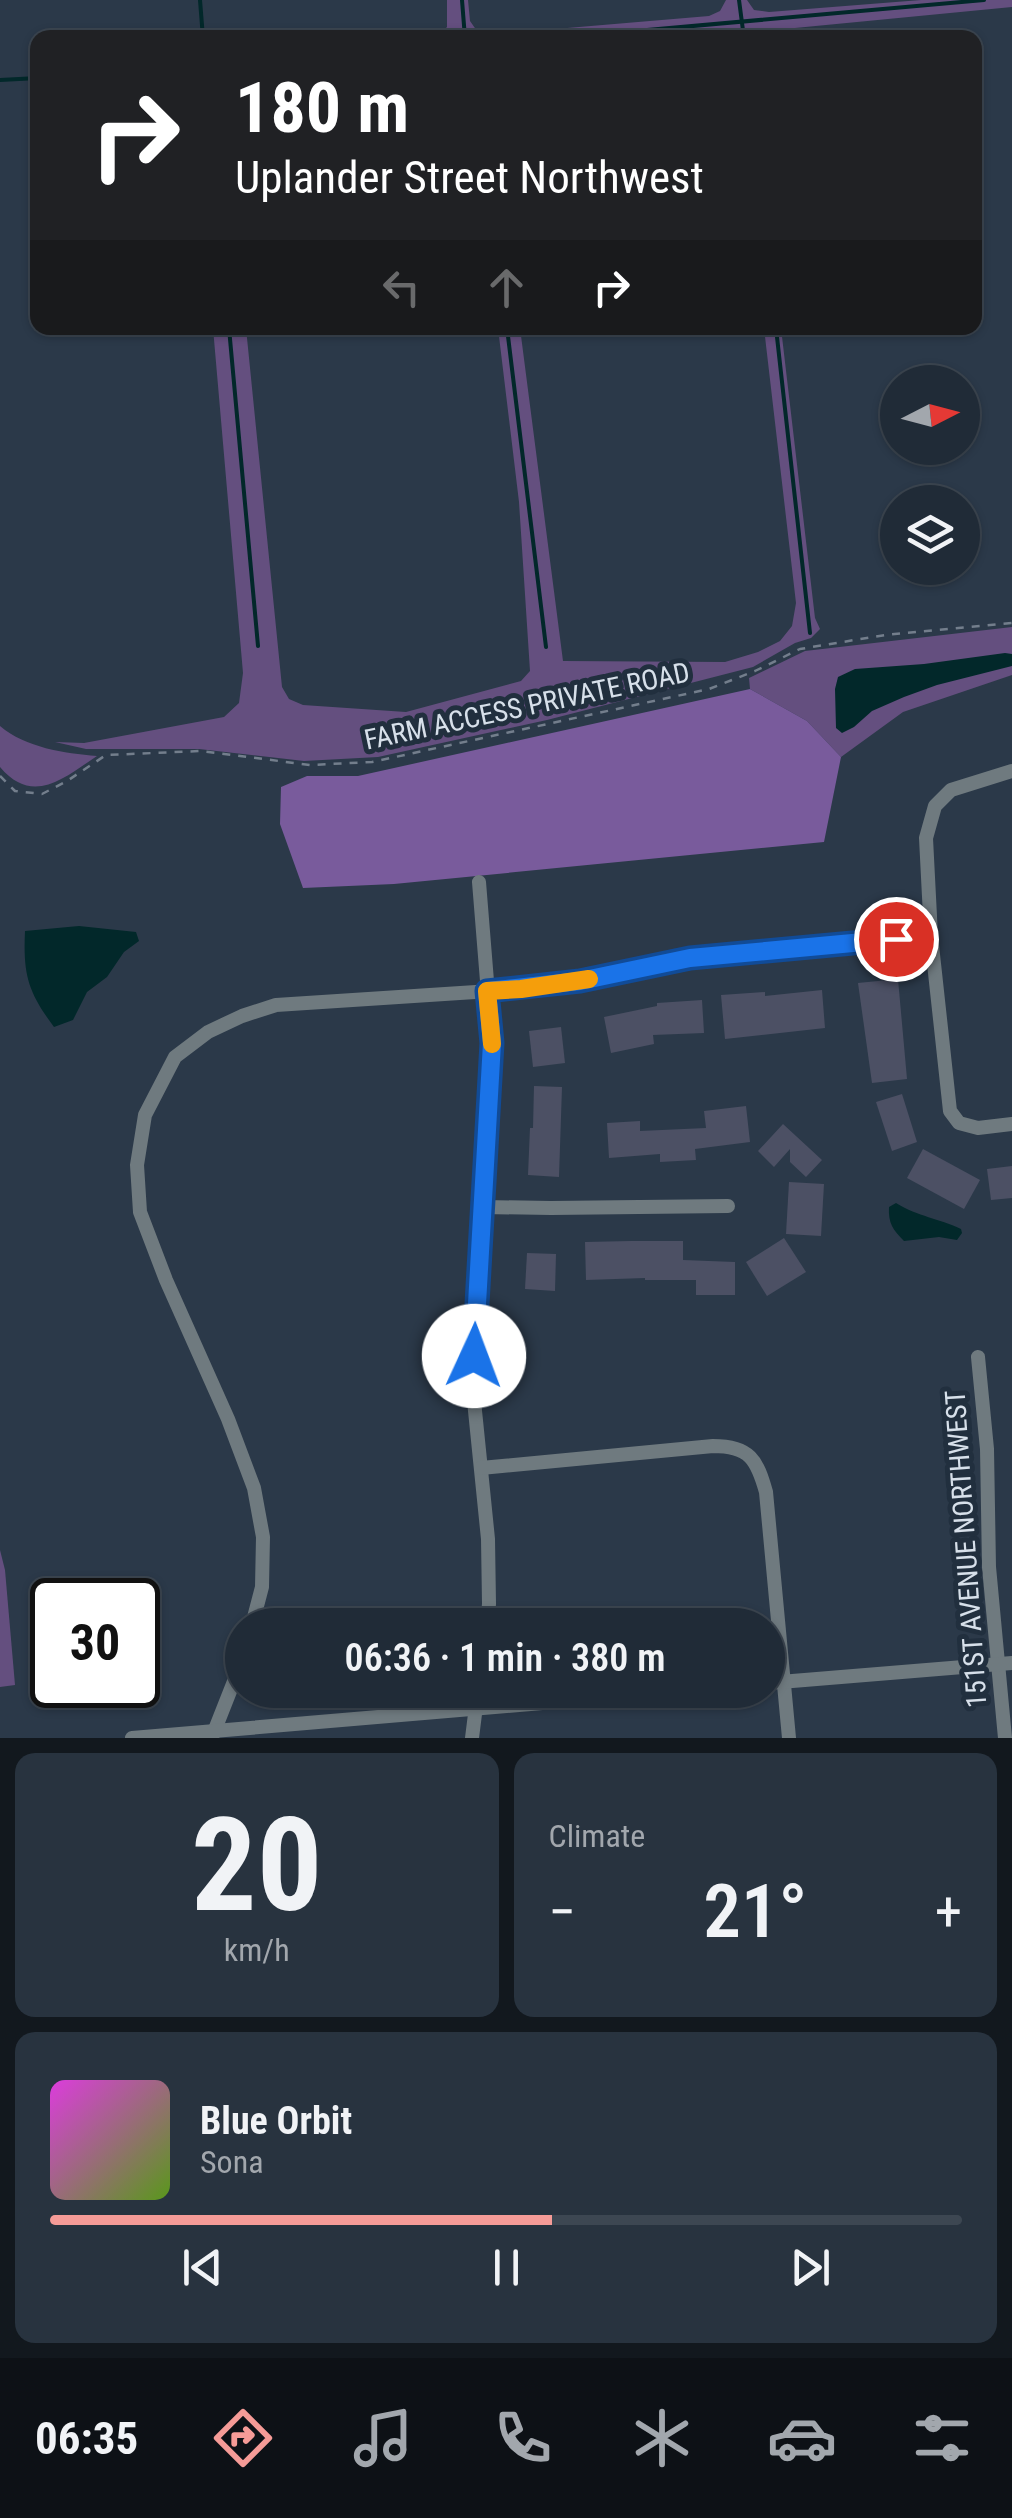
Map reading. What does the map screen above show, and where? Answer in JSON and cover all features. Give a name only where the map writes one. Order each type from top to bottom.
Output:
[{"type":"street","points":[[1012,771],[950,790],[934,806],[926,838],[931,936],[950,1111],[959,1123],[978,1128],[1012,1124]]},
{"type":"street","points":[[479,882],[492,1043],[473,1391],[488,1539],[489,1608]]},
{"type":"street","points":[[256,1608],[262,1587],[263,1537],[254,1488],[140,1212],[137,1165],[145,1114],[175,1057],[208,1032],[276,1005],[487,991],[580,981],[690,958],[931,936]]},
{"type":"street","points":[[484,1207],[728,1206]]},
{"type":"street","name":"151ST AVENUE NORTHWEST","points":[[978,1356],[988,1448],[989,1567],[1004,1664],[1004,1738]]},
{"type":"street","points":[[481,1468],[713,1446],[741,1450],[758,1465],[766,1492],[771,1608]]},
{"type":"street","points":[[785,1682],[1004,1664]]},
{"type":"street","points":[[213,1734],[225,1704]]},
{"type":"street","points":[[132,1738],[487,1708]]},
{"type":"street","points":[[781,1708],[788,1738]]},
{"type":"street","points":[[472,1738],[476,1709]]},
{"type":"path","name":"FARM ACCESS PRIVATE ROAD","points":[[0,776],[15,791],[42,794],[106,754],[201,750],[310,765],[372,762],[709,689],[800,649],[885,635],[1012,622]]},
{"type":"shaded area","points":[[447,0],[468,0],[470,21],[476,30],[444,30]]},
{"type":"shaded area","points":[[726,0],[747,0],[754,10],[769,12],[921,0],[1012,0],[1012,7],[774,30],[543,30],[709,16],[720,11]]},
{"type":"shaded area","points":[[214,335],[247,335],[282,687],[289,699],[303,705],[406,712],[521,681],[530,671],[519,502],[499,335],[521,335],[563,661],[725,662],[780,641],[792,626],[796,603],[765,335],[782,335],[815,618],[820,629],[811,638],[753,667],[547,720],[378,757],[304,761],[199,749],[86,749],[55,742],[84,743],[224,717],[239,703],[243,673]]},
{"type":"shaded area","points":[[1012,627],[1012,675],[903,712],[841,757],[807,721],[750,689],[749,678],[805,651]]},
{"type":"shaded area","points":[[1012,654],[1012,666],[937,685],[872,711],[842,733],[836,728],[838,677],[855,669]]},
{"type":"shaded area","points":[[750,689],[807,721],[841,757],[824,842],[394,884],[303,888],[280,824],[281,787],[307,776],[358,776]]},
{"type":"shaded area","points":[[0,726],[33,744],[97,756],[61,779],[24,785],[0,767]]},
{"type":"shaded area","points":[[79,926],[136,932],[139,941],[124,952],[107,977],[87,992],[73,1020],[54,1027],[29,982],[25,931]]},
{"type":"shaded area","points":[[896,1203],[961,1229],[962,1233],[957,1240],[939,1237],[904,1241],[889,1218],[889,1207]]},
{"type":"shaded area","points":[[0,1550],[15,1685],[0,1687]]},
{"type":"building","points":[[898,979],[907,1079],[872,1083],[858,983]]},
{"type":"building","points":[[822,990],[825,1028],[725,1039],[721,995],[765,992],[765,996]]},
{"type":"building","points":[[702,1000],[704,1033],[653,1035],[654,1044],[611,1053],[604,1017],[657,1003]]},
{"type":"building","points":[[561,1027],[565,1063],[533,1067],[529,1031]]},
{"type":"building","points":[[534,1086],[562,1087],[559,1177],[528,1175]]},
{"type":"building","points":[[902,1094],[917,1142],[892,1151],[876,1102]]},
{"type":"building","points":[[746,1106],[750,1142],[695,1149],[696,1160],[660,1162],[660,1154],[609,1158],[607,1123],[640,1121],[640,1131],[706,1128],[704,1111]]},
{"type":"building","points":[[783,1124],[822,1160],[806,1177],[790,1162],[790,1149],[774,1167],[758,1151]]},
{"type":"building","points":[[923,1149],[980,1180],[964,1209],[907,1178]]},
{"type":"building","points":[[1012,1166],[1012,1198],[991,1200],[987,1169]]},
{"type":"building","points":[[789,1182],[824,1184],[821,1236],[786,1234]]},
{"type":"building","points":[[784,1238],[806,1272],[767,1296],[746,1262]]},
{"type":"building","points":[[683,1241],[683,1260],[735,1262],[735,1295],[696,1295],[696,1280],[586,1280],[585,1242]]},
{"type":"building","points":[[527,1253],[556,1254],[555,1291],[525,1289]]},
{"type":"waterway","points":[[200,0],[202,30]]},
{"type":"waterway","points":[[462,0],[464,30]]},
{"type":"waterway","points":[[739,0],[743,30]]},
{"type":"waterway","points":[[648,30],[984,0]]},
{"type":"waterway","points":[[0,80],[30,78]]},
{"type":"waterway","points":[[230,335],[258,646]]},
{"type":"waterway","points":[[508,335],[546,647]]},
{"type":"waterway","points":[[777,335],[810,633]]},
{"type":"slow traffic","points":[[492,1044],[487,991],[589,979]]},
{"type":"route","points":[[474,1356],[492,1043],[487,991],[580,981],[690,958],[896,939]]}]
